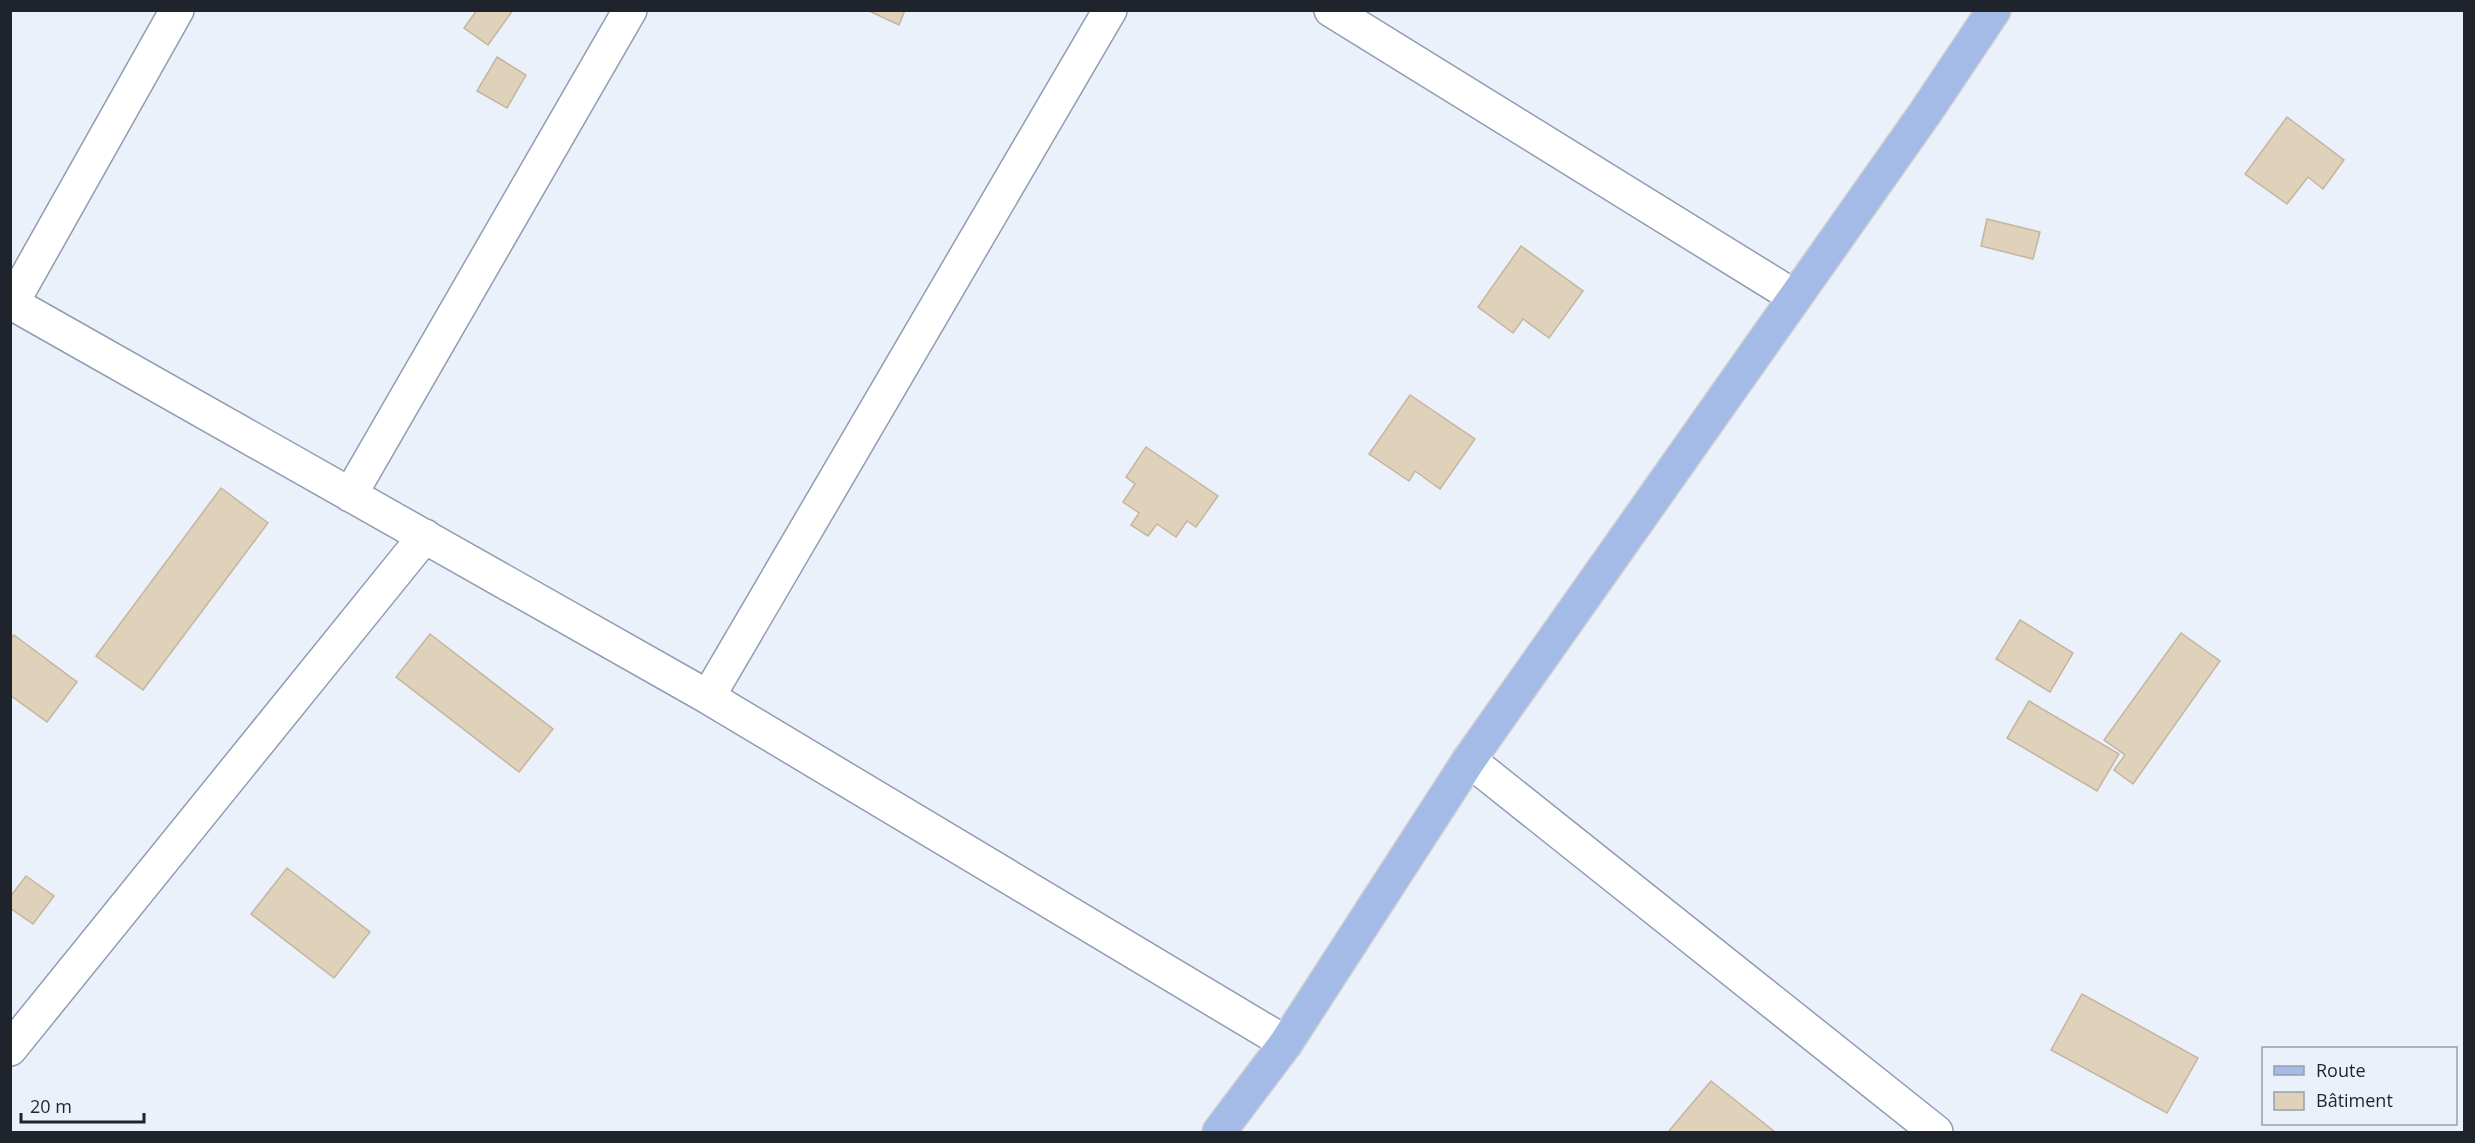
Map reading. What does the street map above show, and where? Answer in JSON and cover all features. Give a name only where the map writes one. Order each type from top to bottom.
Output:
[{"type":"main road","points":[[1219,1132],[1286,1042],[1469,760],[1994,10]]},
{"type":"street","points":[[177,10],[11,303],[708,697],[1286,1042]]},
{"type":"street","points":[[350,495],[630,10]]},
{"type":"street","points":[[708,697],[1110,10]]},
{"type":"street","points":[[1331,10],[1795,297]]},
{"type":"street","points":[[10,1049],[425,536]]},
{"type":"street","points":[[1469,760],[1936,1132]]},
{"type":"building","points":[[477,10],[513,10],[488,45],[464,28]]},
{"type":"building","points":[[867,10],[905,10],[899,25]]},
{"type":"building","points":[[497,57],[526,75],[507,108],[477,91]]},
{"type":"building","points":[[2287,117],[2344,160],[2323,189],[2308,177],[2287,204],[2245,174]]},
{"type":"building","points":[[1987,219],[2040,232],[2033,259],[1981,246]]},
{"type":"building","points":[[1521,246],[1583,291],[1549,338],[1523,319],[1513,333],[1478,307]]},
{"type":"building","points":[[1410,395],[1475,439],[1440,489],[1415,471],[1409,481],[1369,454]]},
{"type":"building","points":[[1146,447],[1218,496],[1196,527],[1187,521],[1176,537],[1157,524],[1148,536],[1131,525],[1139,513],[1123,502],[1135,484],[1126,477]]},
{"type":"building","points":[[221,488],[268,523],[143,690],[96,656]]},
{"type":"building","points":[[2020,620],[2073,653],[2050,692],[1996,659]]},
{"type":"building","points":[[2181,633],[2220,661],[2133,784],[2114,770],[2125,755],[2104,740]]},
{"type":"building","points":[[430,634],[553,729],[519,772],[396,677]]},
{"type":"building","points":[[14,635],[77,682],[47,722],[10,695],[10,640]]},
{"type":"building","points":[[2029,701],[2119,754],[2097,791],[2007,738]]},
{"type":"building","points":[[287,868],[370,932],[334,978],[251,914]]},
{"type":"building","points":[[26,876],[54,896],[33,924],[10,908],[10,897]]},
{"type":"building","points":[[2082,994],[2198,1058],[2167,1113],[2051,1050]]},
{"type":"building","points":[[1711,1081],[1775,1132],[1668,1132]]}]
